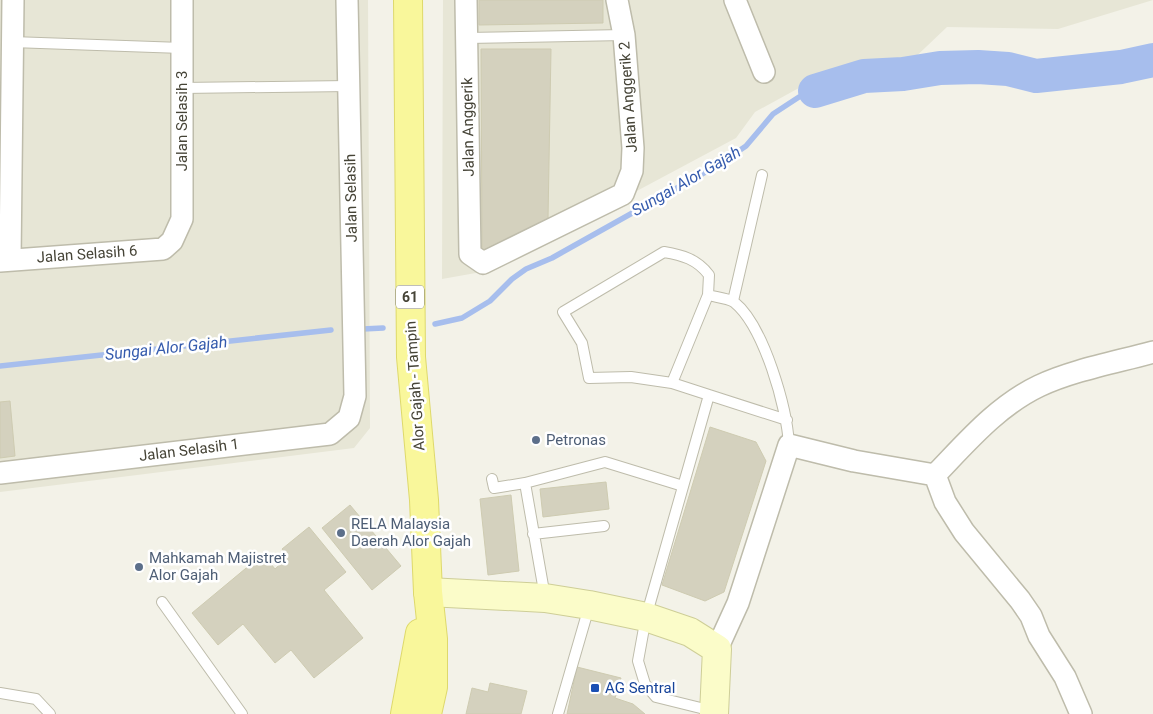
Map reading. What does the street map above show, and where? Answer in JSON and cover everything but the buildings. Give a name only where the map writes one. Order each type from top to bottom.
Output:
[{"type":"main road","name":"Alor Gajah - Tampin","points":[[408,0],[411,357],[424,500],[428,592],[433,639],[433,688],[427,714]]},
{"type":"main road","name":"Alor Gajah - Tampin","points":[[405,714],[428,592]]},
{"type":"street","points":[[5,260],[13,0]]},
{"type":"street","name":"Jalan Selasih 3","points":[[172,241],[182,219],[182,0]]},
{"type":"street","name":"Jalan Selasih","points":[[347,0],[355,396]]},
{"type":"street","name":"Jalan Anggerik","points":[[466,0],[470,254]]},
{"type":"street","name":"Jalan Anggerik 2","points":[[470,254],[483,263],[623,194],[632,171],[633,148],[624,36],[617,0]]},
{"type":"street","points":[[734,0],[764,72]]},
{"type":"street","name":"Jalan Selasih 6","points":[[5,260],[163,249],[172,241]]},
{"type":"street","points":[[935,475],[978,430],[1017,399],[1039,386],[1153,352]]},
{"type":"street","name":"Jalan Selasih 1","points":[[0,473],[330,434],[349,418],[355,396]]},
{"type":"street","points":[[714,713],[716,650],[738,603],[788,445],[854,461],[935,475]]},
{"type":"street","points":[[935,475],[945,502],[964,532],[1031,616],[1040,636],[1065,677],[1081,714]]},
{"type":"street","points":[[428,592],[545,598],[589,605],[646,617],[690,632],[716,650]]},
{"type":"lane","points":[[467,38],[624,36]]},
{"type":"lane","points":[[12,42],[182,48]]},
{"type":"lane","points":[[182,88],[349,86]]},
{"type":"lane","points":[[733,301],[762,174]]},
{"type":"lane","points":[[672,383],[708,295],[709,275],[701,265],[681,254],[664,252],[563,312],[582,343],[588,378],[631,377],[672,383],[787,420]]},
{"type":"lane","points":[[708,295],[733,301],[751,324],[768,356],[787,420],[788,445]]},
{"type":"lane","points":[[710,395],[646,617],[638,661],[645,684],[656,697],[714,713]]},
{"type":"lane","points":[[492,479],[494,488],[525,483],[605,462],[683,486]]},
{"type":"lane","points":[[525,483],[545,598]]},
{"type":"lane","points":[[533,534],[604,526]]},
{"type":"lane","points":[[162,602],[242,714]]},
{"type":"lane","points":[[558,714],[589,605]]},
{"type":"lane","points":[[0,693],[36,699],[50,714]]},
{"type":"shaded area","points":[[0,0],[368,0],[370,428],[354,448],[0,492]]},
{"type":"shaded area","points":[[443,0],[1153,0],[1058,29],[947,27],[906,66],[828,72],[755,112],[736,138],[487,271],[442,279]]},
{"type":"waterway","name":"Sungai Alor Gajah","points":[[815,91],[864,76],[903,74],[940,68],[978,67],[1008,69],[1036,76],[1121,67],[1153,60]]},
{"type":"waterway","name":"Sungai Alor Gajah","points":[[435,324],[462,318],[490,301],[512,279],[526,269],[552,258],[718,165],[746,146],[773,114],[799,97],[815,91]]},
{"type":"waterway","name":"Sungai Alor Gajah","points":[[363,329],[383,328]]},
{"type":"waterway","name":"Sungai Alor Gajah","points":[[0,366],[331,330]]},
{"type":"place","name":"Petronas","points":[[536,440]]},
{"type":"place","name":"RELA Malaysia Daerah Alor Gajah","points":[[341,533]]},
{"type":"place","name":"Mahkamah Majistret Alor Gajah","points":[[139,567]]},
{"type":"place","name":"AG Sentral","points":[[595,688]]}]
